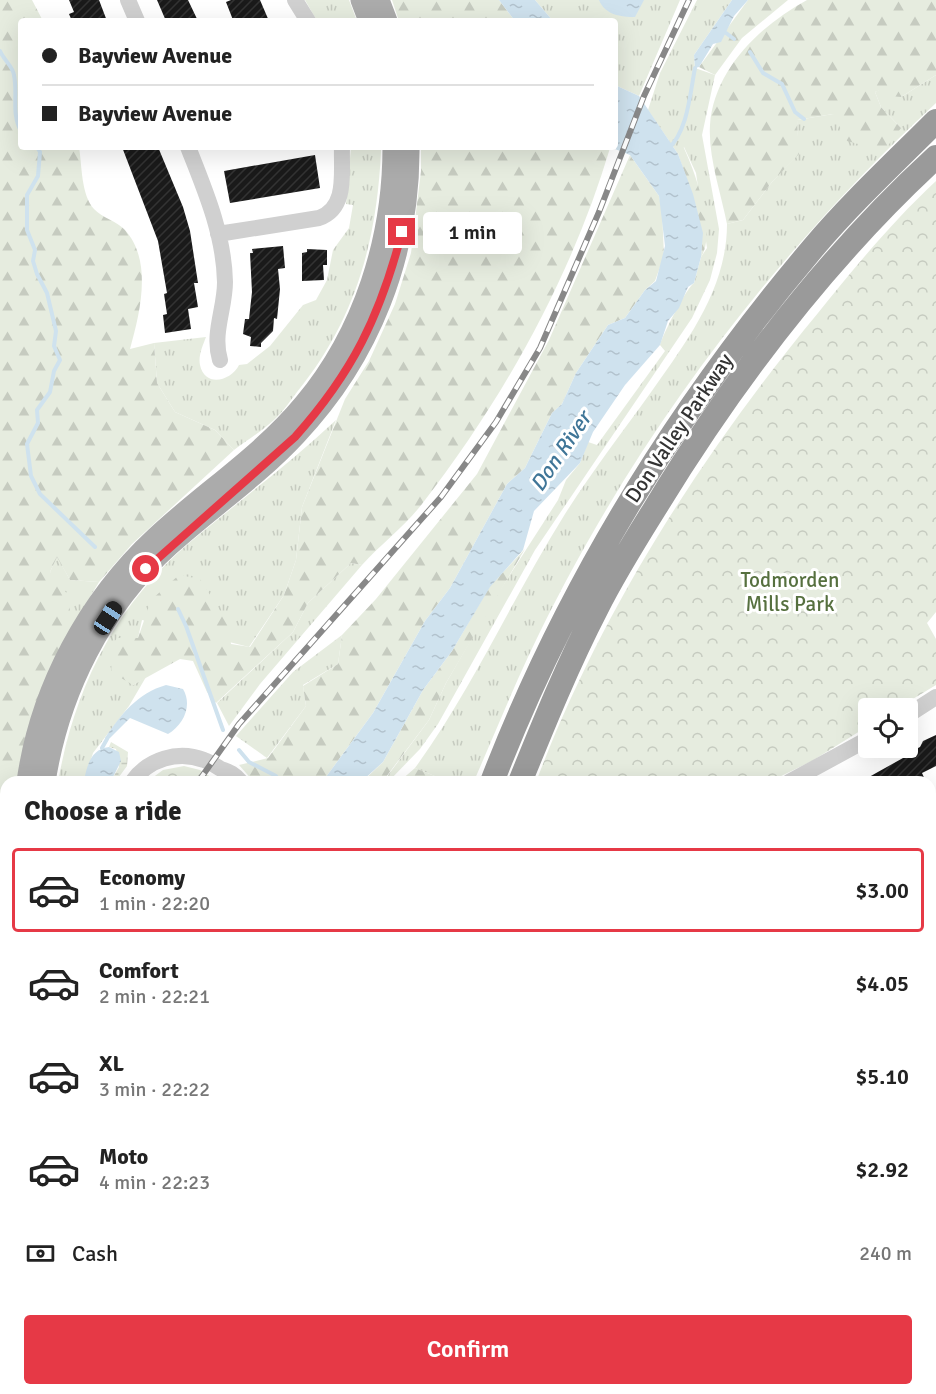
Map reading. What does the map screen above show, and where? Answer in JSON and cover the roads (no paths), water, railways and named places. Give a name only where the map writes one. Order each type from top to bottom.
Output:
[{"type":"highway","name":"Don Valley Parkway","points":[[494,776],[520,709],[555,636],[602,548],[666,440],[726,356],[814,247],[936,121]]},
{"type":"highway","name":"Don Valley Parkway","points":[[522,776],[553,699],[598,606],[697,440],[799,304],[864,230],[936,157]]},
{"type":"main road","points":[[361,0],[368,18]]},
{"type":"main road","points":[[379,0],[386,18]]},
{"type":"main road","points":[[28,776],[36,738],[52,690],[78,636],[104,595],[157,536],[283,427],[319,384],[344,344],[362,308],[386,228],[393,150]]},
{"type":"main road","points":[[46,776],[53,740],[69,691],[89,648],[117,603],[169,546],[295,437],[338,384],[358,352],[374,323],[390,278],[402,232],[409,150]]},
{"type":"street","points":[[128,0],[136,18]]},
{"type":"street","points":[[295,0],[306,18]]},
{"type":"street","points":[[189,150],[219,234],[225,282],[216,335],[220,360]]},
{"type":"street","points":[[219,234],[319,218],[330,213],[337,205],[341,190],[342,150]]},
{"type":"street","points":[[918,709],[936,697]]},
{"type":"street","points":[[800,776],[858,744]]},
{"type":"street","points":[[137,776],[144,768],[176,756],[203,759],[223,775]]},
{"type":"water","points":[[499,0],[535,0],[550,18],[513,18]]},
{"type":"water","points":[[599,0],[644,0],[635,17],[619,16],[609,12]]},
{"type":"water","points":[[732,0],[748,0],[734,16],[721,42],[713,44],[699,67],[695,68],[694,55]]},
{"type":"water","name":"Don River","points":[[618,86],[639,96],[678,154],[693,194],[703,233],[701,257],[694,283],[688,287],[679,308],[668,321],[660,345],[625,385],[593,432],[580,463],[534,511],[523,550],[490,587],[452,651],[423,690],[383,762],[368,776],[327,776],[373,713],[425,621],[450,588],[507,484],[525,468],[552,413],[562,404],[576,373],[608,325],[625,318],[645,290],[656,281],[665,246],[659,196],[630,155],[618,150]]},
{"type":"water","points":[[166,685],[183,689],[186,695],[187,708],[178,726],[168,734],[130,718],[109,739],[105,738],[117,721],[139,699]]},
{"type":"water","points":[[109,747],[119,752],[121,761],[114,776],[85,776],[88,764],[94,754]]},
{"type":"waterway","points":[[726,33],[734,39]]},
{"type":"waterway","points":[[0,51],[13,72],[18,124]]},
{"type":"waterway","points":[[750,52],[763,73],[782,84],[795,112],[804,119]]},
{"type":"waterway","points":[[668,149],[675,141],[684,122],[695,68]]},
{"type":"waterway","points":[[39,150],[38,176],[27,195],[27,230],[35,250],[33,261],[37,274],[47,293],[56,331],[54,346],[60,360],[54,371],[50,392],[37,410],[38,423],[27,444],[31,476],[40,494],[95,547]]},
{"type":"waterway","points":[[178,609],[223,730]]},
{"type":"waterway","points":[[102,748],[107,739]]},
{"type":"waterway","points":[[239,750],[249,762],[276,776]]},
{"type":"railway","points":[[202,776],[239,724],[441,497],[496,422],[540,348],[599,212],[644,96],[689,0]]},
{"type":"park label","name":"Todmorden Mills Park","points":[[790,592]]}]
